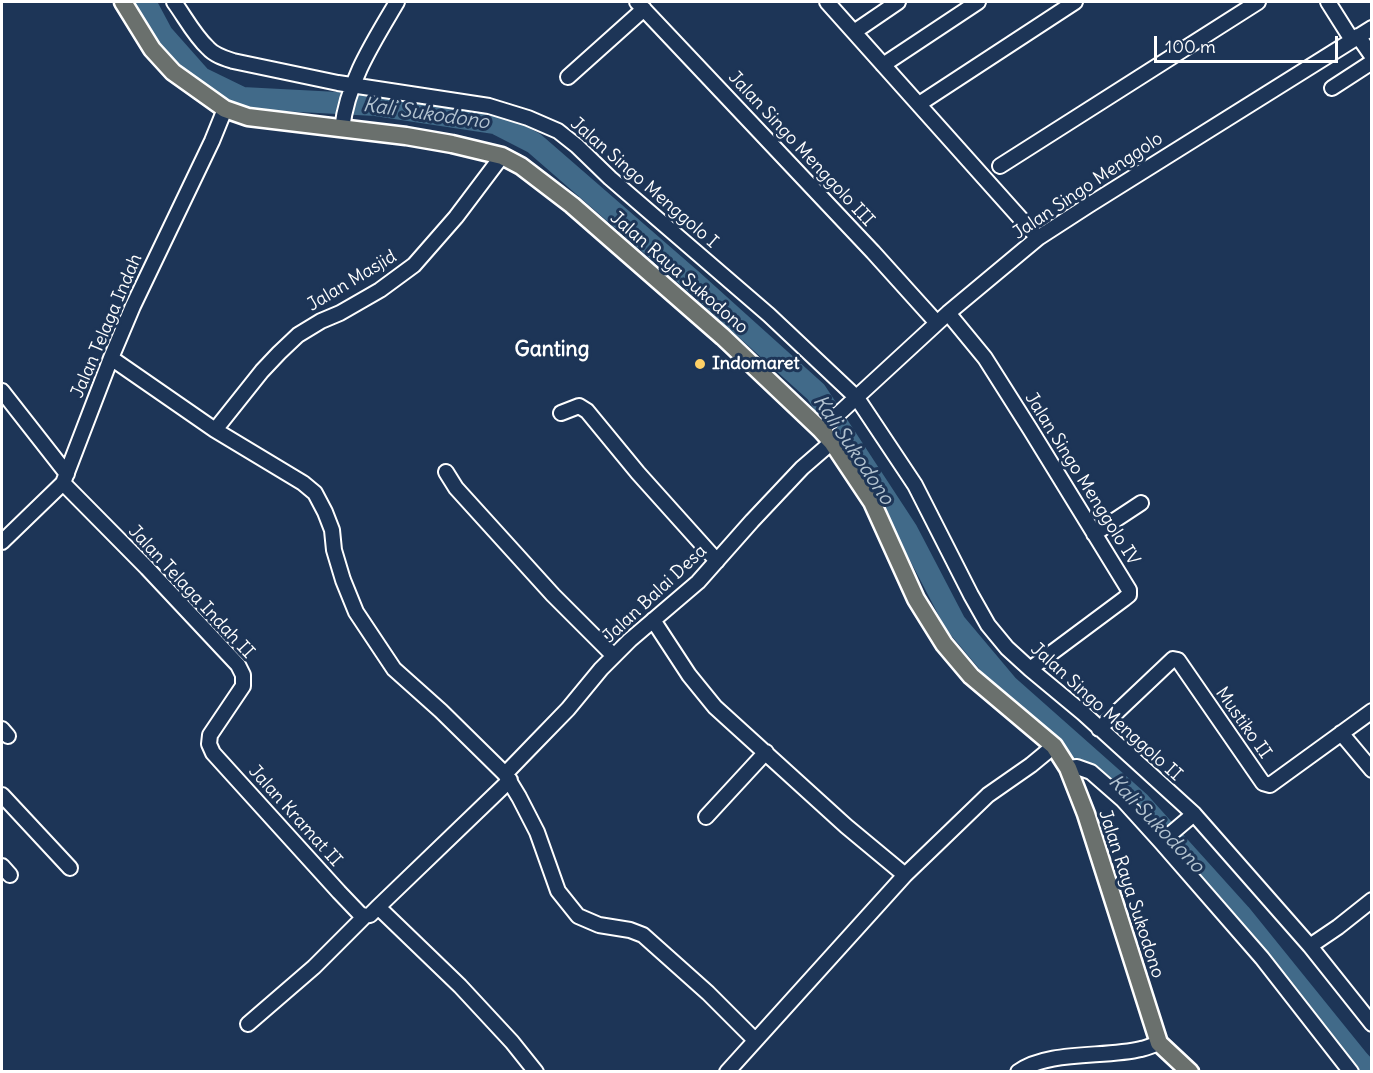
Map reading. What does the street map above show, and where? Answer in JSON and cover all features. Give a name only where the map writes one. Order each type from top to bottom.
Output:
[{"type":"main road","name":"Jalan Raya Sukodono","points":[[123,2],[152,50],[173,72],[225,109],[248,117],[343,125],[452,144],[502,156],[521,166],[572,205],[723,337],[826,433],[872,502],[916,599],[944,644],[971,675],[1054,746],[1068,768],[1086,814],[1159,1043]]},
{"type":"main road","points":[[1159,1043],[1190,1071]]},
{"type":"street","name":"Jalan Singo Menggolo I","points":[[174,2],[208,49],[233,61],[352,88],[489,106],[528,118],[558,131],[769,315],[854,401]]},
{"type":"street","points":[[343,125],[352,88],[367,55],[398,2]]},
{"type":"street","points":[[827,2],[1038,238]]},
{"type":"street","points":[[854,32],[898,2]]},
{"type":"street","points":[[883,65],[978,2]]},
{"type":"street","points":[[919,104],[1075,2]]},
{"type":"street","points":[[1000,166],[1258,2]]},
{"type":"street","points":[[1328,2],[1355,38],[1370,64],[1332,88]]},
{"type":"street","points":[[568,77],[641,5]]},
{"type":"street","name":"Jalan Singo Menggolo III","points":[[641,5],[937,323]]},
{"type":"street","name":"Jalan Singo Menggolo","points":[[826,433],[854,401],[937,323],[1038,238],[1371,28]]},
{"type":"street","name":"Jalan Telaga Indah","points":[[2,542],[65,478],[133,306],[225,109]]},
{"type":"street","name":"Jalan Masjid","points":[[215,430],[262,371],[298,335],[380,290],[414,265],[456,217],[502,156]]},
{"type":"street","name":"Jalan Singo Menggolo IV","points":[[948,313],[985,358],[1129,590],[1129,595],[1029,669]]},
{"type":"street","points":[[111,358],[215,430],[303,483],[315,493],[332,530],[334,550],[356,612],[394,669],[441,711],[508,777],[537,832],[558,891],[578,916],[599,925],[630,930],[643,935],[708,993],[755,1040]]},
{"type":"street","name":"Jalan Telaga Indah II","points":[[2,391],[65,478],[241,669],[243,686],[210,735]]},
{"type":"street","name":"Jalan Singo Menggolo II","points":[[854,401],[915,485],[971,595],[988,625],[1007,648],[1083,713],[1192,815],[1310,946],[1371,1024]]},
{"type":"street","points":[[561,414],[579,406],[587,411],[638,473],[717,561]]},
{"type":"street","name":"Jalan Balai Desa","points":[[248,1024],[314,967],[364,916],[370,915],[508,777],[601,669],[630,640],[698,582],[802,468],[826,433]]},
{"type":"street","points":[[446,472],[456,488],[553,595],[614,656]]},
{"type":"street","points":[[1094,534],[1141,503]]},
{"type":"street","points":[[653,621],[689,675],[730,721],[846,826],[905,875]]},
{"type":"street","name":"Mustiko II","points":[[1099,729],[1175,659],[1178,660],[1263,783],[1270,785],[1371,711]]},
{"type":"street","points":[[1341,733],[1371,770]]},
{"type":"street","name":"Jalan Kramat II","points":[[210,735],[209,744],[213,753],[339,892],[364,916]]},
{"type":"street","points":[[727,1071],[905,875],[988,795],[1054,746]]},
{"type":"street","points":[[706,817],[766,752]]},
{"type":"street","points":[[1068,768],[1091,772],[1123,800],[1162,841],[1262,958],[1352,1071]]},
{"type":"street","points":[[2,795],[70,868]]},
{"type":"street","points":[[1162,841],[1192,815]]},
{"type":"street","points":[[1310,946],[1371,900]]},
{"type":"street","points":[[378,907],[460,986],[536,1071]]},
{"type":"street","points":[[1018,1071],[1040,1061],[1140,1050],[1159,1043]]},
{"type":"waterway","name":"Kali Sukodono","points":[[145,2],[162,34],[201,78],[242,98],[376,105],[495,123],[534,143],[694,282],[816,392],[907,531],[955,623],[1008,686],[1140,803],[1240,914],[1369,1072]]},
{"type":"place","name":"Indomaret","points":[[700,364]]},
{"type":"district","name":"Ganting","points":[[552,350]]}]
